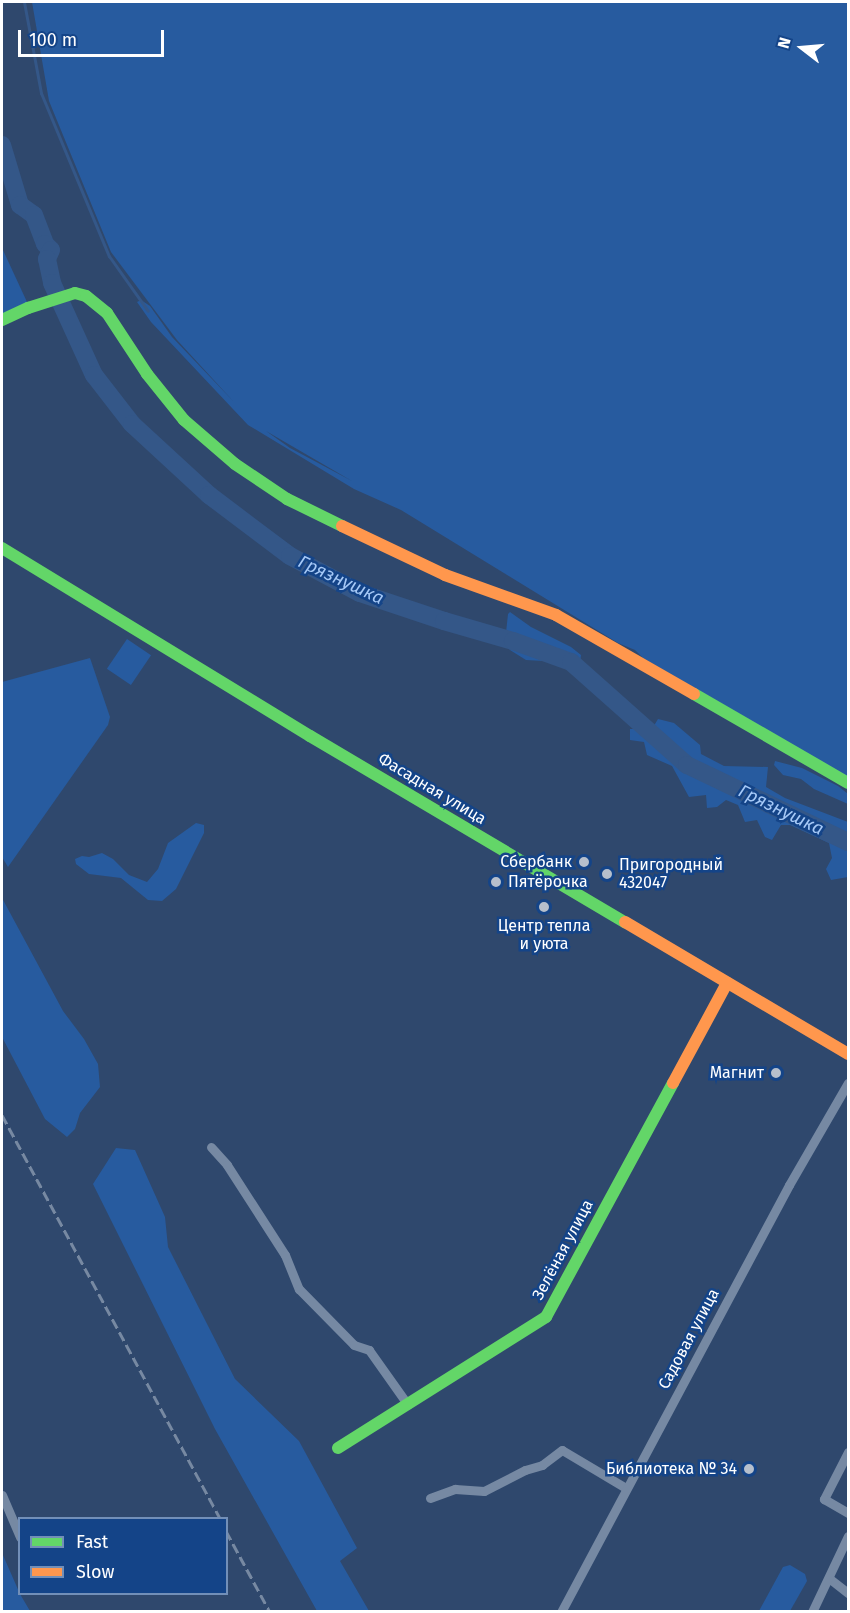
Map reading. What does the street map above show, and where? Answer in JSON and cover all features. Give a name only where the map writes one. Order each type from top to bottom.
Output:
[{"type":"street","points":[[2,321],[28,308],[75,293],[86,296],[107,313],[147,374],[184,420],[235,464],[287,499],[445,575],[556,615],[849,783]]},
{"type":"street","name":"Фасадная улица","points":[[2,548],[310,736],[849,1054]]},
{"type":"street","name":"Зелёная улица","points":[[338,1448],[546,1317],[727,983]]},
{"type":"street","name":"Садовая улица","points":[[561,1611],[789,1185],[849,1083]]},
{"type":"street","points":[[211,1147],[227,1165],[285,1255],[299,1289],[354,1345],[369,1350],[408,1405]]},
{"type":"street","points":[[430,1498],[455,1489],[484,1491],[525,1470],[542,1465],[562,1450],[626,1488]]},
{"type":"street","points":[[849,1452],[824,1499],[849,1513]]},
{"type":"street","points":[[2,1496],[18,1532]]},
{"type":"street","points":[[812,1611],[830,1579],[849,1536]]},
{"type":"street","points":[[830,1579],[849,1593]]},
{"type":"shaded area","points":[[32,2],[848,2],[848,777],[643,658],[635,650],[618,643],[401,510],[354,489],[248,425],[151,322],[137,302],[141,300],[150,306],[172,337],[234,402],[177,340],[111,252],[49,101]],"holes":[[[266,431],[352,481],[290,448]]]},
{"type":"shaded area","points":[[2,248],[27,302],[2,314]]},
{"type":"shaded area","points":[[510,612],[531,627],[571,647],[581,655],[580,663],[526,660],[510,650],[505,642]]},
{"type":"shaded area","points":[[127,639],[151,655],[131,685],[107,669]]},
{"type":"shaded area","points":[[90,658],[110,717],[108,725],[8,867],[2,857],[2,682]]},
{"type":"shaded area","points":[[658,719],[674,723],[700,745],[701,754],[724,766],[768,767],[766,787],[785,798],[848,822],[848,877],[831,880],[826,869],[832,858],[829,843],[790,825],[781,825],[772,840],[765,837],[757,820],[745,822],[738,805],[726,800],[717,807],[707,808],[706,795],[689,797],[672,766],[647,755],[644,742],[630,740],[630,729],[652,729]]},
{"type":"shaded area","points":[[775,761],[802,768],[838,786],[848,794],[848,804],[814,789],[801,779],[783,775],[774,765]]},
{"type":"shaded area","points":[[196,823],[204,825],[204,833],[176,889],[162,901],[148,900],[121,878],[89,874],[76,864],[75,859],[82,856],[89,857],[102,853],[113,859],[129,875],[147,882],[158,869],[168,843]]},
{"type":"shaded area","points":[[2,898],[63,1011],[84,1039],[98,1064],[100,1087],[80,1113],[75,1129],[67,1137],[45,1119],[2,1037]]},
{"type":"shaded area","points":[[116,1148],[135,1150],[165,1217],[168,1247],[235,1379],[299,1441],[357,1548],[340,1561],[369,1611],[317,1611],[215,1429],[93,1184]]},
{"type":"shaded area","points":[[2,1553],[18,1589],[18,1595],[21,1595],[30,1611],[2,1611]]},
{"type":"shaded area","points":[[790,1565],[805,1574],[807,1581],[790,1611],[759,1611],[783,1567]]},
{"type":"waterway","points":[[24,2],[41,93],[109,256],[148,311]]},
{"type":"waterway","name":"Грязнушка","points":[[2,145],[20,205],[34,215],[45,244],[51,250],[47,259],[52,283],[94,375],[132,424],[209,495],[290,556],[360,593],[513,641],[571,662],[687,765],[848,842]]},
{"type":"railway","points":[[2,1115],[219,1517]]},
{"type":"railway","points":[[228,1535],[270,1612]]},
{"type":"traffic: fast","points":[[2,320],[28,308],[75,293],[86,296],[107,313],[147,374],[184,420],[235,464],[287,499],[342,526]]},
{"type":"traffic: fast","points":[[2,548],[310,736],[625,922]]},
{"type":"traffic: fast","points":[[694,694],[848,783]]},
{"type":"traffic: fast","points":[[338,1448],[546,1317],[673,1083]]},
{"type":"traffic: slow","points":[[342,526],[445,575],[556,615],[694,694]]},
{"type":"traffic: slow","points":[[625,922],[848,1054]]},
{"type":"traffic: slow","points":[[673,1083],[727,983]]},
{"type":"place","name":"Сбербанк","points":[[584,862]]},
{"type":"place","name":"Пригородный 432047","points":[[607,874]]},
{"type":"place","name":"Пятёрочка","points":[[496,882]]},
{"type":"place","name":"Центр тепла и уюта","points":[[544,907]]},
{"type":"place","name":"Магнит","points":[[776,1073]]},
{"type":"place","name":"Библиотека № 34","points":[[749,1469]]}]
